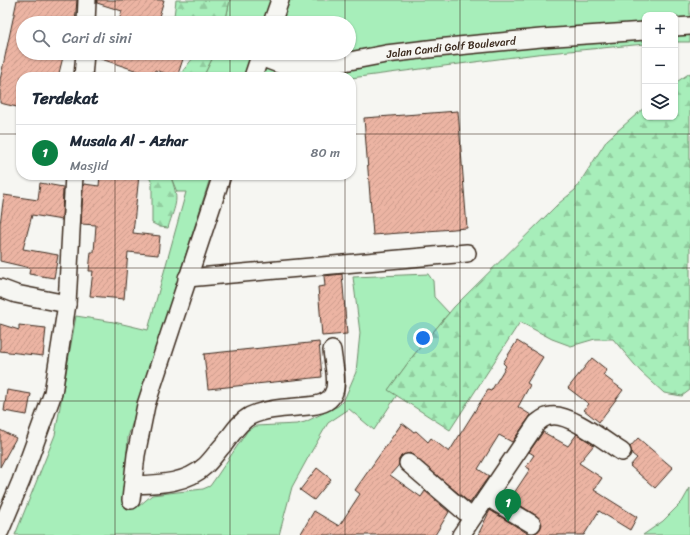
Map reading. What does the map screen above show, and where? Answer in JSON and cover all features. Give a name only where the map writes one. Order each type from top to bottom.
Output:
[{"type":"street","points":[[86,16],[87,0]]},
{"type":"street","points":[[274,16],[280,0]]},
{"type":"street","points":[[678,28],[690,26]]},
{"type":"street","name":"Jalan Candi Golf Boulevard","points":[[356,60],[386,54],[444,47],[541,38],[642,31]]},
{"type":"street","points":[[83,72],[84,60]]},
{"type":"street","points":[[255,72],[258,60]]},
{"type":"street","name":"Jalan Candi Golf Boulevard","points":[[271,60],[284,66],[339,63],[355,60]]},
{"type":"street","points":[[0,531],[21,481],[53,393],[67,304],[74,180]]},
{"type":"street","points":[[220,180],[146,406],[136,455],[132,493],[193,474],[205,466],[248,417],[259,412],[316,406],[331,400],[336,390],[332,350]]},
{"type":"street","points":[[187,278],[466,253]]},
{"type":"street","points":[[0,288],[16,294],[67,304]]},
{"type":"street","points":[[460,535],[537,423],[543,418],[551,416],[570,420],[622,452]]},
{"type":"street","points":[[408,463],[436,489],[472,518]]},
{"type":"street","points":[[487,497],[532,524]]},
{"type":"green space","points":[[176,0],[230,0],[227,16],[174,16]]},
{"type":"green space","points":[[230,0],[690,0],[690,42],[678,42],[678,12],[642,12],[642,44],[537,54],[356,77],[356,72],[206,72],[212,60],[356,60],[356,16],[227,16]]},
{"type":"green space","points":[[191,60],[212,60],[206,72],[182,72]]},
{"type":"green space","points":[[690,73],[690,390],[682,396],[664,393],[640,371],[613,339],[595,339],[571,346],[552,339],[520,322],[450,430],[388,390],[413,356],[454,307],[558,204],[575,190],[607,140],[642,110],[642,120],[678,120],[678,81]]},
{"type":"green space","points":[[150,180],[172,180],[176,202],[168,228],[160,227],[152,223],[152,183]]},
{"type":"green space","points":[[172,180],[209,180],[128,437],[123,506],[139,506],[152,495],[203,489],[210,486],[248,430],[256,426],[297,424],[305,422],[338,406],[344,400],[356,372],[360,333],[353,277],[428,274],[433,281],[434,297],[449,313],[413,356],[389,389],[397,395],[374,430],[349,409],[328,423],[292,487],[279,535],[15,535],[55,435],[76,316],[114,322],[148,330],[186,192],[177,192]]},
{"type":"green space","points":[[690,488],[690,535],[643,535],[663,521],[682,502]]},
{"type":"building","points":[[17,0],[77,0],[76,16],[16,16],[16,60],[62,60],[59,72],[16,72],[16,107],[0,103],[0,80]]},
{"type":"building","points":[[97,0],[164,0],[159,16],[120,16],[122,11],[97,3]]},
{"type":"building","points":[[104,60],[183,60],[179,72],[161,72],[155,70],[154,72],[141,72]]},
{"type":"building","points":[[458,111],[467,228],[373,235],[364,118]]},
{"type":"building","points":[[100,180],[138,180],[133,233],[160,236],[158,255],[128,252],[124,299],[90,296],[93,271],[89,271],[91,252],[94,252],[96,225],[81,224],[83,190],[84,184],[99,186]]},
{"type":"building","points":[[40,183],[63,187],[62,220],[32,215],[23,249],[58,255],[54,278],[29,274],[30,268],[0,261],[0,224],[4,195],[38,200]]},
{"type":"building","points":[[342,274],[347,334],[322,336],[318,287],[325,286],[324,276]]},
{"type":"building","points":[[0,324],[19,330],[19,325],[46,328],[43,356],[0,351]]},
{"type":"building","points":[[517,341],[543,357],[527,383],[530,385],[518,407],[531,415],[512,442],[499,435],[478,469],[489,476],[470,503],[410,453],[401,456],[398,466],[390,475],[421,497],[425,491],[449,512],[435,535],[300,535],[314,511],[339,526],[360,494],[355,490],[402,423],[414,432],[416,431],[428,442],[431,438],[449,452],[488,390],[491,391],[506,366],[503,363]]},
{"type":"building","points":[[319,342],[322,377],[208,389],[204,354]]},
{"type":"building","points":[[592,358],[607,370],[603,375],[623,390],[599,422],[584,410],[589,404],[568,388]]},
{"type":"building","points":[[7,390],[31,394],[27,415],[4,411]]},
{"type":"building","points":[[0,430],[16,438],[0,467]]},
{"type":"building","points":[[543,432],[568,446],[577,434],[594,445],[579,463],[602,478],[594,490],[637,517],[630,530],[599,511],[584,535],[478,535],[490,510],[527,533],[536,533],[540,529],[542,524],[537,516],[510,499],[530,469],[526,467],[534,455],[529,452]]},
{"type":"building","points":[[638,438],[673,468],[655,488],[630,466],[637,458],[632,454],[630,447]]},
{"type":"building","points":[[317,468],[331,479],[314,500],[300,490]]},
{"type":"place","name":"Musala Al - Azhar","points":[[508,522]]}]
